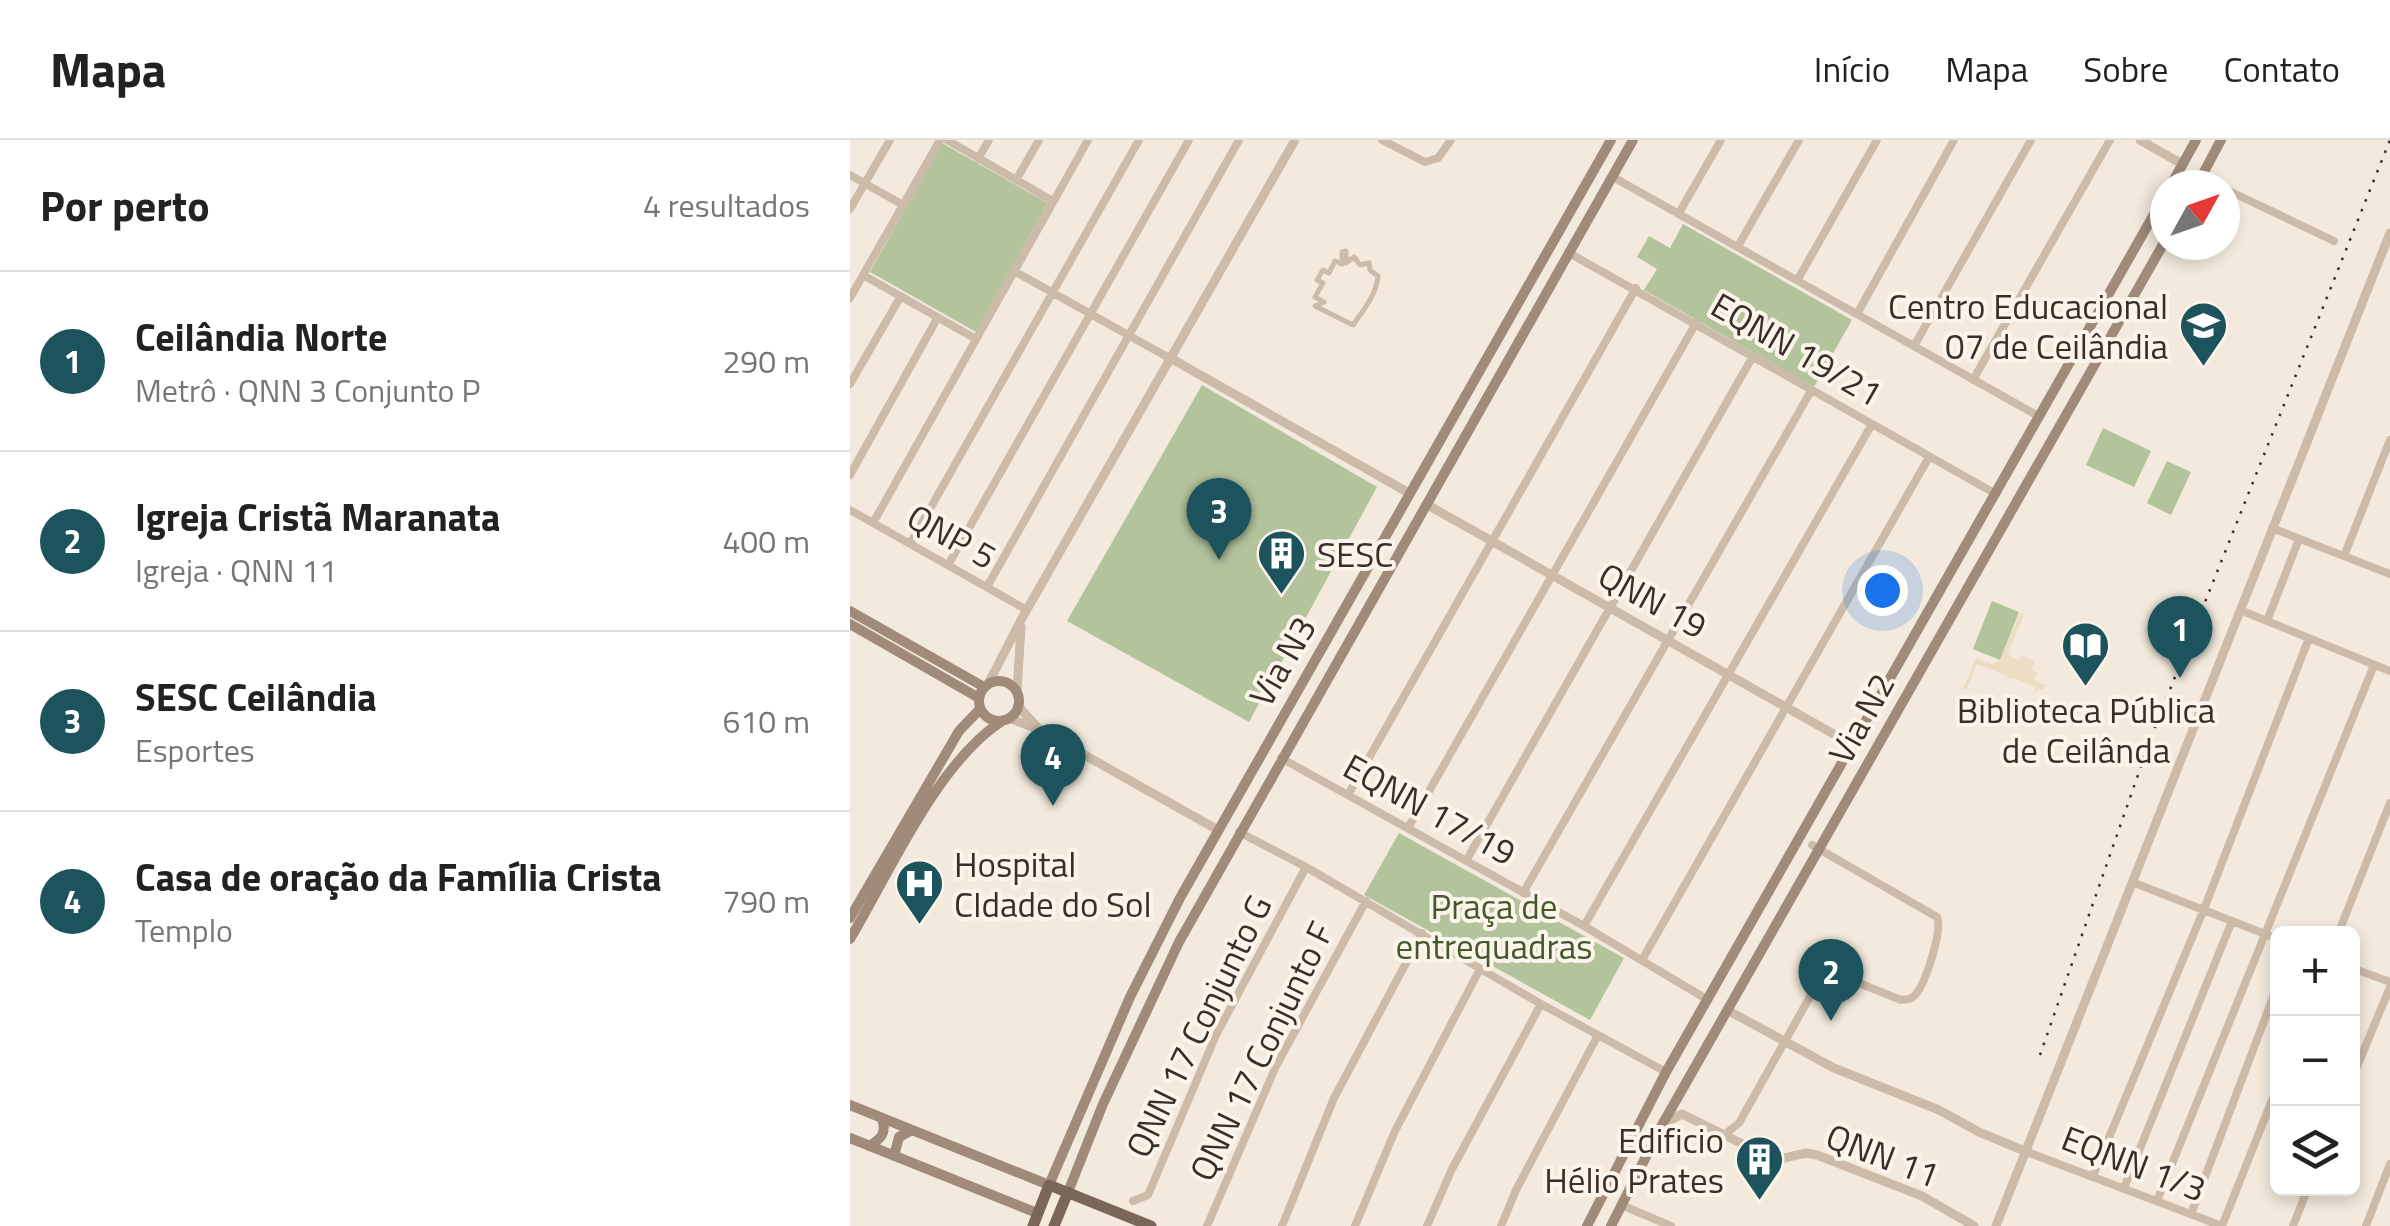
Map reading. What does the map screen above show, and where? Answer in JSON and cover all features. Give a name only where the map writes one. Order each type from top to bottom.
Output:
[{"type":"main road","name":"Via N3","points":[[1035,1220],[1130,997],[1180,898],[1611,140]]},
{"type":"main road","points":[[1468,430],[1630,140]]},
{"type":"main road","points":[[2179,170],[2196,140]]},
{"type":"main road","points":[[2205,170],[2221,140]]},
{"type":"main road","points":[[1589,1221],[1666,1072],[2150,222]]},
{"type":"main road","points":[[2133,298],[2123,310],[2111,306],[2139,254],[2150,223]]},
{"type":"main road","name":"Via N2","points":[[1727,1010],[1816,847],[1832,826],[2154,260]]},
{"type":"main road","points":[[1516,345],[1508,348],[1503,340],[1525,302],[1539,266]]},
{"type":"main road","points":[[2074,399],[2112,324],[2103,315],[2092,324]]},
{"type":"main road","points":[[1468,430],[1475,408],[1501,364],[1498,355],[1487,357]]},
{"type":"main road","name":"Via N3","points":[[1104,1104],[1157,985],[1239,832],[1468,430]]},
{"type":"main road","points":[[1970,585],[1958,600],[1948,596],[1947,591],[1990,505]]},
{"type":"main road","points":[[1349,639],[1339,640],[1337,631],[1390,538],[1400,510]]},
{"type":"main road","points":[[1908,692],[1921,658],[1948,612],[1939,604],[1928,614]]},
{"type":"main road","points":[[850,611],[983,694],[989,718],[1006,720]]},
{"type":"main road","points":[[850,624],[965,689],[983,694]]},
{"type":"main road","points":[[1271,777],[1280,748],[1334,656],[1329,647],[1320,650]]},
{"type":"main road","points":[[850,918],[983,694],[1008,683],[1017,692],[1018,706],[1006,720],[977,739],[952,767],[850,939]]},
{"type":"main road","points":[[965,689],[966,721]]},
{"type":"main road","points":[[1832,826],[1824,835],[1812,828],[1840,779],[1852,747]]},
{"type":"main road","points":[[1794,849],[1804,840],[1816,847]]},
{"type":"main road","points":[[1157,985],[1150,988],[1144,980],[1180,898]]},
{"type":"main road","points":[[850,1138],[1035,1220],[1059,1224],[1120,1052],[1143,1004],[1140,995],[1130,997]]},
{"type":"main road","points":[[1608,1226],[1727,1010]]},
{"type":"main road","points":[[850,1105],[1152,1226]]},
{"type":"main road","points":[[1628,1189],[1618,1199],[1610,1194],[1646,1110]]},
{"type":"main road","points":[[870,1146],[883,1135],[882,1119]]},
{"type":"main road","points":[[894,1156],[899,1137],[912,1130]]},
{"type":"main road","points":[[1589,1221],[1602,1205],[1609,1206],[1608,1226]]},
{"type":"street","points":[[850,209],[890,140]]},
{"type":"street","points":[[850,298],[943,140],[1053,201]]},
{"type":"street","points":[[978,158],[989,140]]},
{"type":"street","points":[[1016,180],[1039,140]]},
{"type":"street","points":[[873,523],[1088,140]]},
{"type":"street","points":[[910,544],[1139,140]]},
{"type":"street","points":[[948,565],[1189,140]]},
{"type":"street","points":[[987,587],[1239,140]]},
{"type":"street","points":[[983,694],[1024,615],[1295,140]]},
{"type":"street","points":[[1382,140],[1424,162],[1438,158],[1451,140]]},
{"type":"street","points":[[1679,213],[1721,140]]},
{"type":"street","points":[[1738,246],[1799,140]]},
{"type":"street","points":[[1798,279],[1877,140]]},
{"type":"street","points":[[1857,314],[1954,140]]},
{"type":"street","points":[[1914,346],[2030,140]]},
{"type":"street","points":[[1973,380],[2110,140]]},
{"type":"street","points":[[2140,140],[2182,164]]},
{"type":"street","name":"EQNN 19/21","points":[[1614,173],[2040,417]]},
{"type":"street","points":[[850,175],[903,205]]},
{"type":"street","points":[[2240,195],[2334,241]]},
{"type":"street","points":[[1996,1226],[2272,528],[2385,262],[2390,233]]},
{"type":"street","points":[[1346,251],[1346,263],[1354,257],[1360,264],[1369,263],[1370,270],[1377,274],[1377,285],[1353,324],[1315,306],[1324,302],[1314,296],[1323,283],[1317,280],[1323,270],[1328,273],[1335,261],[1342,264],[1342,252],[1346,251]]},
{"type":"street","name":"EQNN 19/21","points":[[1569,252],[1996,494]]},
{"type":"street","points":[[1014,271],[1409,493]]},
{"type":"street","points":[[863,275],[976,339]]},
{"type":"street","points":[[1349,794],[1636,288]]},
{"type":"street","points":[[850,384],[901,296]]},
{"type":"street","points":[[850,476],[938,317]]},
{"type":"street","points":[[1408,828],[1696,323]]},
{"type":"street","points":[[1466,861],[1752,356]]},
{"type":"street","points":[[1523,892],[1811,391]]},
{"type":"street","points":[[1584,926],[1872,424]]},
{"type":"street","points":[[2344,556],[2390,440]]},
{"type":"street","points":[[1642,960],[1929,457]]},
{"type":"street","name":"QNN 19","points":[[1426,504],[1852,747]]},
{"type":"street","name":"QNP 5","points":[[850,510],[987,587],[1024,615]]},
{"type":"street","points":[[2272,528],[2390,574]]},
{"type":"street","points":[[2266,621],[2300,540]]},
{"type":"street","points":[[2240,610],[2390,671]]},
{"type":"street","points":[[1017,692],[1024,615]]},
{"type":"street","points":[[2093,1176],[2204,909],[2309,638]]},
{"type":"street","points":[[2157,1201],[2374,665]]},
{"type":"street","points":[[1018,706],[1040,730]]},
{"type":"street","points":[[1006,720],[1040,730],[1218,830]]},
{"type":"street","name":"EQNN 17/19","points":[[1281,758],[1584,926],[1708,1000]]},
{"type":"street","points":[[2341,926],[2390,803]]},
{"type":"street","points":[[1239,832],[1666,1072]]},
{"type":"street","points":[[1724,1135],[1737,1126],[1819,980],[1829,973],[1902,1000],[1912,998],[1940,932],[1937,916],[1816,847]]},
{"type":"street","name":"QNN 17 Conjunto G","points":[[1133,1201],[1148,1195],[1216,1035],[1306,867]]},
{"type":"street","points":[[2132,882],[2270,936]]},
{"type":"street","name":"QNN 17 Conjunto F","points":[[1207,1226],[1276,1066],[1366,901]]},
{"type":"street","points":[[2124,1188],[2232,921]]},
{"type":"street","points":[[1282,1226],[1334,1098],[1422,932]]},
{"type":"street","points":[[1354,1226],[1395,1131],[1480,969]]},
{"type":"street","points":[[2360,972],[2390,985],[2360,1059]]},
{"type":"street","points":[[1428,1226],[1452,1169],[1541,1004]]},
{"type":"street","points":[[2191,1214],[2270,1005]]},
{"type":"street","points":[[1727,1010],[1834,1068],[1939,1110],[2027,1152]]},
{"type":"street","points":[[1501,1226],[1516,1190],[1598,1036]]},
{"type":"street","points":[[2222,1226],[2270,1106]]},
{"type":"street","name":"QNN 11","points":[[1662,1124],[1682,1114],[1774,1160],[1806,1153],[1817,1155],[1922,1196],[1974,1226]]},
{"type":"street","name":"EQNN 1/3","points":[[2027,1152],[2222,1226]]},
{"type":"street","points":[[2366,1226],[2390,1164]]},
{"type":"street","points":[[1148,1195],[1152,1208]]},
{"type":"street","points":[[2293,1226],[2305,1196]]},
{"type":"street","points":[[1620,1204],[1671,1226]]},
{"type":"green space","points":[[942,143],[1048,203],[976,332],[870,272]]},
{"type":"green space","points":[[1683,224],[1852,320],[1814,387],[1644,290],[1657,269],[1637,257],[1649,236],[1670,248]]},
{"type":"green space","points":[[1202,385],[1377,487],[1249,722],[1067,621]]},
{"type":"green space","points":[[2103,428],[2151,451],[2134,487],[2086,465]]},
{"type":"green space","points":[[2167,461],[2191,472],[2171,515],[2147,503]]},
{"type":"green space","points":[[1992,601],[2019,612],[2000,660],[1973,649]]},
{"type":"green space","name":"Praça de entrequadras","points":[[1399,833],[1624,958],[1590,1020],[1364,895]]},
{"type":"shaded area","points":[[2020,613],[2024,614],[2008,654],[2018,661],[2021,656],[2035,661],[2034,680],[2046,685],[2043,690],[2034,693],[2036,687],[2007,679],[1977,664],[1966,690],[1963,689],[1976,658],[1992,664],[2000,660]]},
{"type":"railway","points":[[2040,1055],[2153,732],[2390,140]]},
{"type":"place","name":"Centro Educacional 07 de Ceilândia","points":[[2203,368]]},
{"type":"place","name":"SESC Ceilândia","points":[[1219,560]]},
{"type":"place","name":"SESC","points":[[1282,596]]},
{"type":"place","name":"Ceilândia Norte","points":[[2180,678]]},
{"type":"place","name":"Biblioteca Pública de Ceilânda","points":[[2086,688]]},
{"type":"place","name":"Casa de oração da Família Crista","points":[[1053,806]]},
{"type":"place","name":"Hospital CIdade do Sol","points":[[919,926]]},
{"type":"place","name":"Igreja Cristã Maranata","points":[[1831,1021]]},
{"type":"place","name":"Edificio Hélio Prates","points":[[1759,1202]]}]
